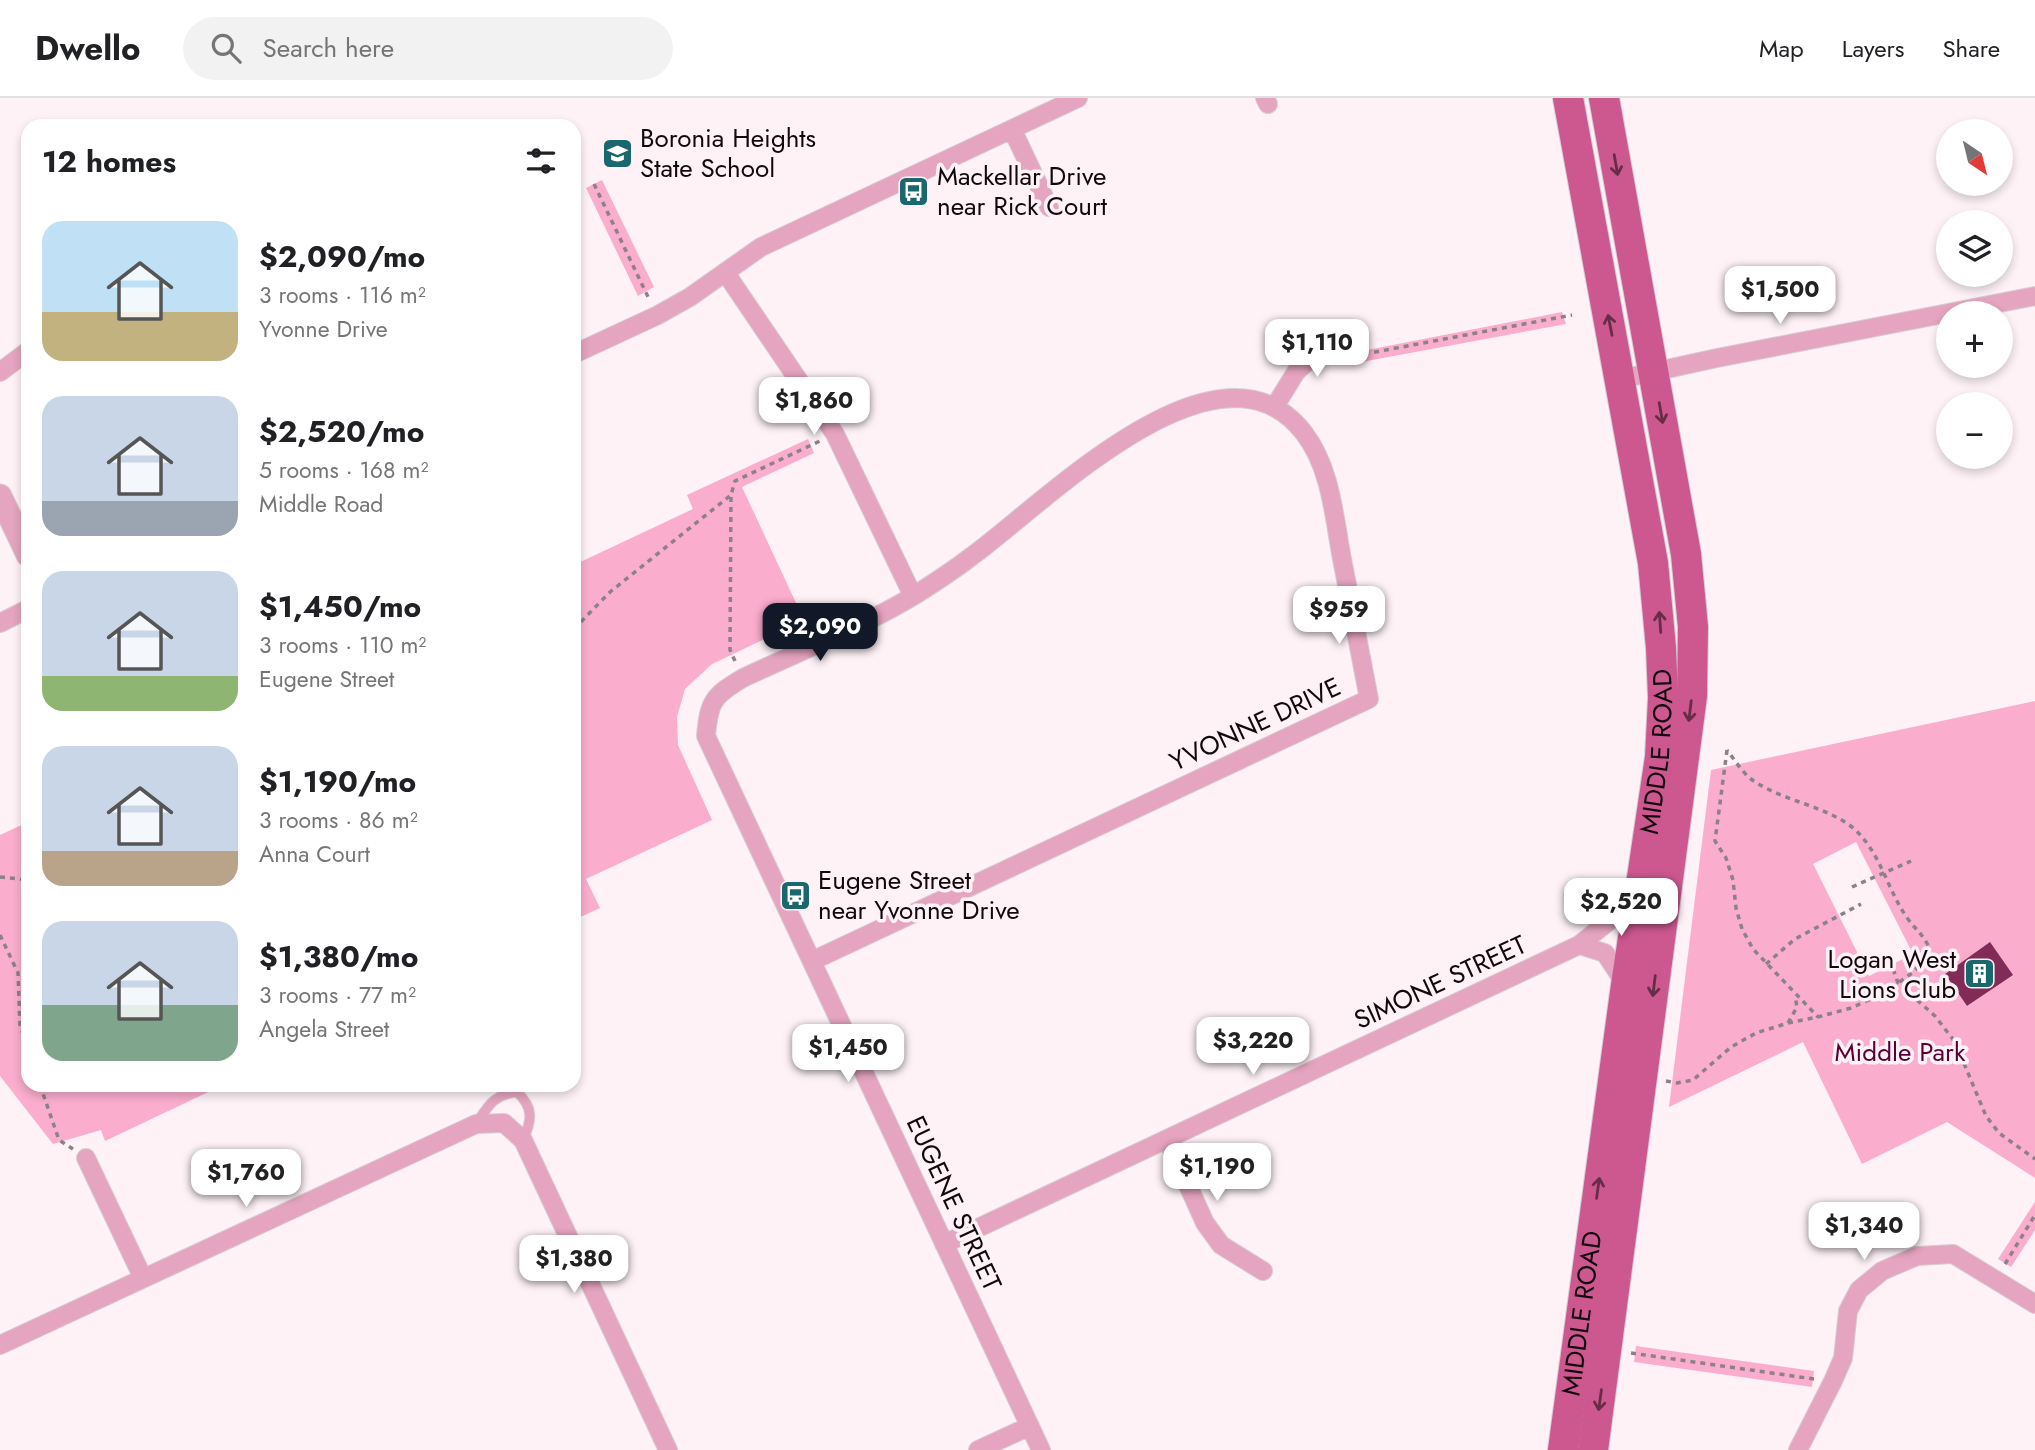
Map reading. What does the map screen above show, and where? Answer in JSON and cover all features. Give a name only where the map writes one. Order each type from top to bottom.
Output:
[{"type":"main road","name":"MIDDLE ROAD","points":[[1563,1450],[1638,898],[1660,757],[1663,698],[1654,563],[1568,98]]},
{"type":"main road","name":"MIDDLE ROAD","points":[[1593,1450],[1692,696],[1693,627],[1686,554],[1604,98]]},
{"type":"street","points":[[581,351],[658,315],[761,247],[1078,98]]},
{"type":"street","points":[[1012,129],[1049,207]]},
{"type":"street","points":[[725,272],[835,433],[913,596]]},
{"type":"street","points":[[2009,301],[2035,296]]},
{"type":"street","points":[[1621,379],[1936,315]]},
{"type":"street","points":[[743,678],[913,596],[972,556],[1092,460],[1149,424],[1206,400],[1246,398],[1275,406],[1296,372],[1338,334]]},
{"type":"street","points":[[0,372],[21,356]]},
{"type":"street","name":"YVONNE DRIVE","points":[[812,961],[1369,699],[1324,469],[1304,433],[1275,406]]},
{"type":"street","points":[[0,496],[21,540]]},
{"type":"street","points":[[0,623],[21,613]]},
{"type":"street","name":"EUGENE STREET","points":[[743,678],[721,691],[709,709],[706,736],[1041,1450]]},
{"type":"street","name":"SIMONE STREET","points":[[944,1244],[1579,946],[1638,898]]},
{"type":"street","points":[[1579,946],[1605,953],[1626,985]]},
{"type":"street","points":[[0,1345],[476,1124],[504,1123],[523,1140],[668,1450]]},
{"type":"street","points":[[1167,1139],[1205,1223],[1221,1245],[1263,1272]]},
{"type":"street","points":[[86,1158],[143,1278]]},
{"type":"street","points":[[1798,1450],[1843,1358],[1848,1311],[1859,1290],[1882,1271],[1917,1256],[1953,1254],[2035,1304]]},
{"type":"street","points":[[978,1450],[1030,1426]]},
{"type":"lane","points":[[476,1124],[496,1098],[504,1093],[517,1092],[526,1101],[530,1114],[529,1127],[523,1140]]},
{"type":"path","points":[[594,184],[658,315]]},
{"type":"path","points":[[1338,334],[1352,353],[1370,353],[1572,315]]},
{"type":"path","points":[[743,678],[730,650],[731,495],[736,481],[835,433]]},
{"type":"path","points":[[581,622],[610,592],[731,495]]},
{"type":"path","points":[[1666,1081],[1677,1083],[1693,1080],[1731,1047],[1756,1033],[1788,1023],[1818,1017],[1851,1008],[1884,993],[1925,960],[1930,949],[1922,933],[1908,919],[1870,848],[1850,826],[1822,810],[1750,778],[1727,750],[1715,841],[1726,858],[1733,880],[1736,908],[1742,929],[1753,949],[1818,1017]]},
{"type":"path","points":[[1852,887],[1911,861]]},
{"type":"path","points":[[0,877],[21,879]]},
{"type":"path","points":[[1766,964],[1795,939],[1861,904]]},
{"type":"path","points":[[0,935],[18,973],[21,1028]]},
{"type":"path","points":[[1890,960],[1898,983],[1935,1016],[1955,1042],[1986,1116],[1999,1133],[2035,1159]]},
{"type":"path","points":[[1788,1023],[1797,1007],[1795,993]]},
{"type":"path","points":[[42,1092],[59,1140],[86,1158]]},
{"type":"path","points":[[1995,1280],[2035,1215]]},
{"type":"path","points":[[1629,1352],[1833,1381]]},
{"type":"green space","points":[[602,180],[654,287],[638,296],[586,188]]},
{"type":"green space","points":[[1562,312],[1566,324],[1356,363],[1367,350]]},
{"type":"green space","points":[[808,439],[814,453],[742,487],[804,620],[712,664],[685,689],[677,717],[678,745],[712,820],[586,879],[600,908],[581,917],[581,562],[693,509],[687,495]]},
{"type":"green space","name":"Middle Park","points":[[2035,701],[2035,1178],[1947,1122],[1862,1164],[1803,1042],[1669,1107],[1711,770]],"holes":[[[1856,842],[1913,954],[1869,976],[1813,864]],[[1989,943],[2012,975],[1967,1006],[1945,974]]]},
{"type":"green space","points":[[21,825],[21,1092],[208,1092],[105,1141],[101,1130],[53,1144],[0,1076],[0,835]]},
{"type":"green space","points":[[2035,1202],[2035,1230],[2011,1267],[1998,1259]]},
{"type":"green space","points":[[1636,1346],[1814,1371],[1812,1387],[1634,1362]]},
{"type":"building","name":"Logan West Lions Club","points":[[1990,942],[2013,975],[1967,1006],[1945,974]]},
{"type":"place","name":"Boronia Heights State School","points":[[617,153]]},
{"type":"place","name":"Mackellar Drive near Rick Court","points":[[914,191]]},
{"type":"place","name":"Eugene Street near Yvonne Drive","points":[[795,895]]},
{"type":"place","name":"Logan West Lions Club","points":[[1979,974]]}]
